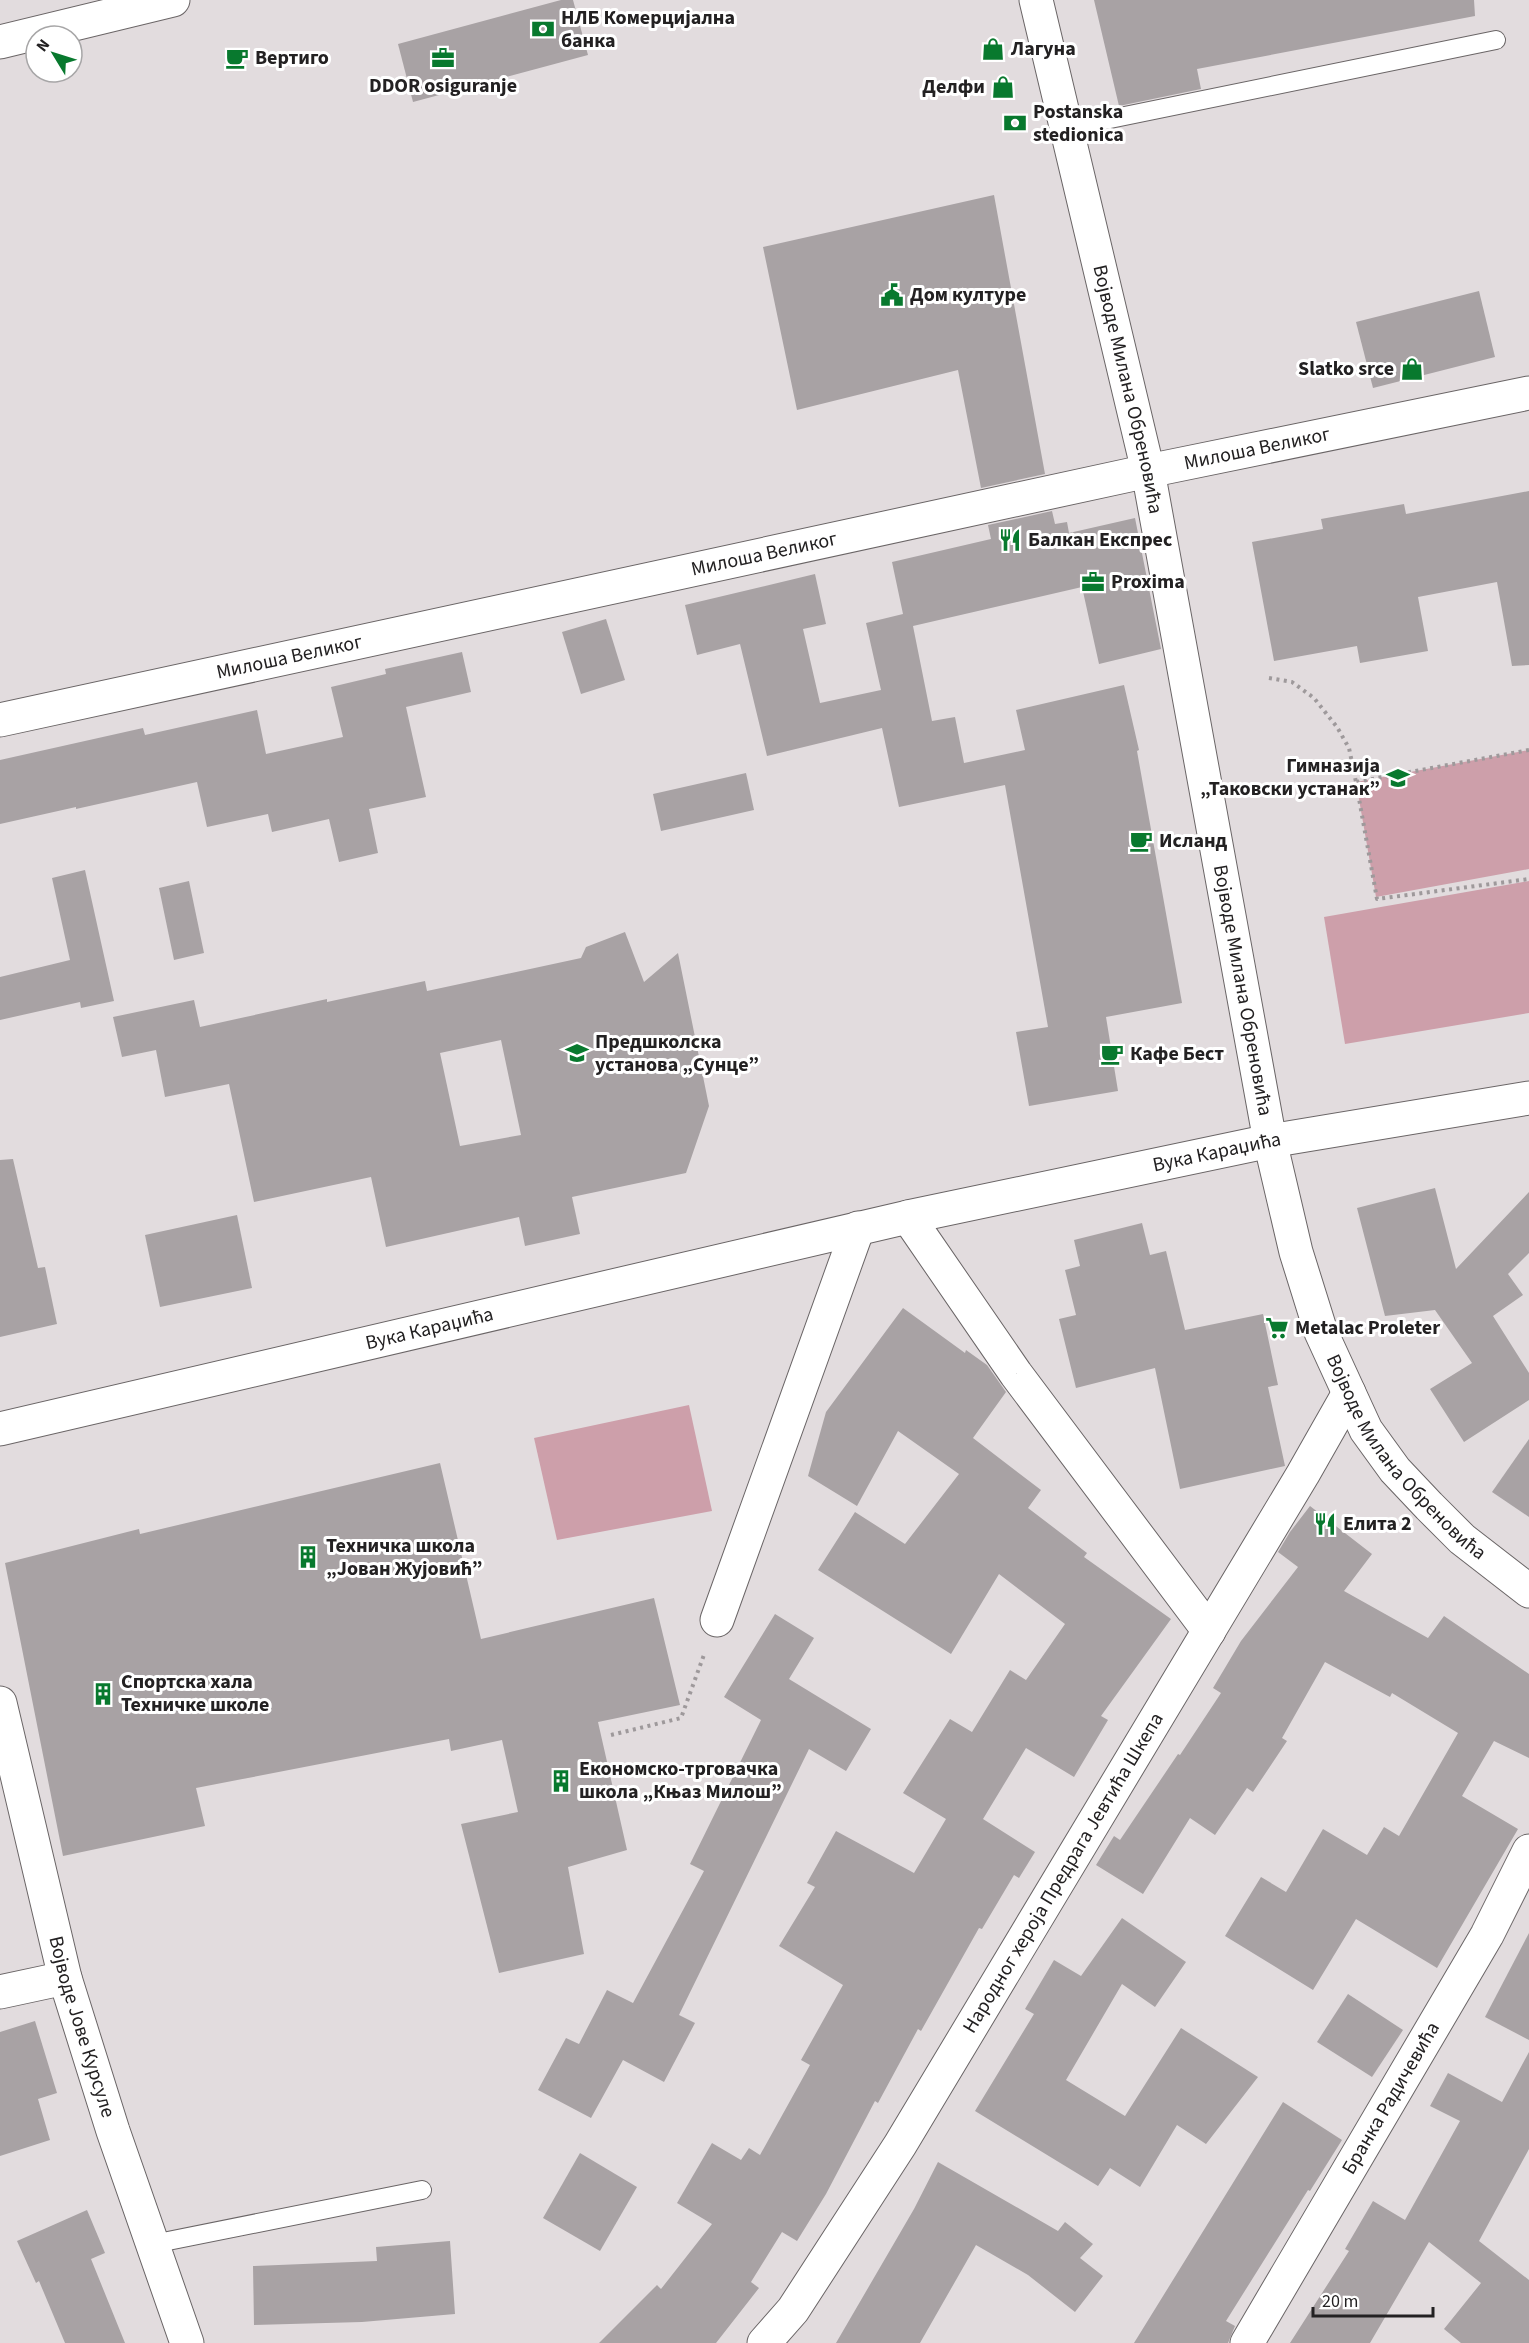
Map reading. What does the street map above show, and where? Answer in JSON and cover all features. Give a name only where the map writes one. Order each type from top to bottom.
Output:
[{"type":"street","points":[[0,42],[173,0]]},
{"type":"street","name":"Војводе Милана Обреновића","points":[[1036,0],[1148,471],[1270,1141],[1307,1289],[1321,1332],[1366,1430],[1395,1470],[1462,1539],[1529,1591]]},
{"type":"street","name":"Милоша Великог","points":[[0,720],[1148,471],[1529,393]]},
{"type":"street","name":"Вука Караџића","points":[[0,1429],[908,1217],[1270,1141],[1529,1098]]},
{"type":"street","points":[[908,1217],[1016,1374],[1209,1631]]},
{"type":"street","points":[[717,1620],[858,1228]]},
{"type":"street","name":"Народног хероја Предрага Јевтића Шкепа","points":[[764,2343],[793,2310],[900,2145],[1303,1474],[1349,1393]]},
{"type":"street","name":"Војводе Јове Курсуле","points":[[0,1703],[65,1978],[113,2131],[187,2343]]},
{"type":"street","name":"Бранка Радичевића","points":[[1247,2343],[1488,1935],[1529,1851]]},
{"type":"street","points":[[0,1992],[65,1978]]},
{"type":"lane","points":[[1066,128],[1496,40]]},
{"type":"lane","points":[[153,2244],[422,2190]]},
{"type":"path","points":[[1269,678],[1292,682],[1314,698],[1338,727],[1349,748],[1377,899],[1529,879]]},
{"type":"path","points":[[1356,782],[1529,750]]},
{"type":"path","points":[[611,1735],[681,1718],[717,1620]]},
{"type":"shaded area","points":[[1529,750],[1529,869],[1376,897],[1356,782]]},
{"type":"shaded area","points":[[1529,881],[1529,1013],[1345,1044],[1324,917]]},
{"type":"shaded area","points":[[689,1405],[712,1511],[557,1540],[534,1438]]},
{"type":"building","points":[[561,0],[573,0],[588,55],[413,102],[398,44]]},
{"type":"building","points":[[1094,0],[1474,0],[1475,16],[1197,69],[1201,89],[1119,106]]},
{"type":"building","name":"Дом културе","points":[[994,195],[1045,474],[981,488],[958,370],[797,410],[763,247]]},
{"type":"building","points":[[1479,291],[1495,357],[1373,388],[1356,322]]},
{"type":"building","points":[[1529,491],[1529,665],[1512,666],[1497,582],[1418,597],[1428,651],[1360,663],[1357,646],[1274,661],[1252,542],[1323,529],[1321,519],[1404,504],[1406,514]]},
{"type":"building","points":[[1052,511],[1055,524],[1067,522],[1069,533],[1135,518],[1161,649],[1099,664],[1082,587],[913,626],[932,721],[955,717],[964,763],[1025,750],[1016,710],[1124,685],[1139,750],[1137,751],[1182,1003],[1106,1017],[1118,1091],[1029,1106],[1016,1032],[1048,1027],[1005,785],[899,807],[882,728],[767,756],[740,644],[697,655],[685,605],[815,574],[826,624],[803,629],[820,703],[881,690],[866,623],[903,614],[892,562],[991,539],[988,525]]},
{"type":"building","points":[[606,619],[625,680],[581,694],[562,632]]},
{"type":"building","points":[[462,652],[471,692],[406,707],[426,797],[369,809],[378,853],[339,862],[329,819],[272,832],[268,814],[207,827],[197,782],[0,824],[0,760],[143,728],[145,735],[257,710],[266,754],[343,737],[331,687],[386,674],[385,669]]},
{"type":"building","points":[[746,773],[754,810],[661,831],[653,794]]},
{"type":"building","points":[[85,870],[114,1001],[81,1008],[80,1002],[0,1020],[0,977],[70,960],[52,878]]},
{"type":"building","points":[[189,881],[204,953],[174,960],[159,888]]},
{"type":"building","points":[[625,932],[644,982],[678,953],[709,1106],[686,1173],[572,1197],[580,1234],[525,1246],[519,1217],[386,1247],[371,1177],[254,1202],[229,1084],[165,1097],[156,1050],[122,1057],[113,1017],[194,1000],[200,1027],[327,999],[327,1002],[425,981],[427,991],[581,958],[586,947]],"holes":[[[501,1040],[521,1135],[460,1146],[440,1053]]]},
{"type":"building","points":[[13,1159],[38,1268],[45,1267],[57,1324],[0,1337],[0,1160]]},
{"type":"building","points":[[1435,1188],[1456,1269],[1529,1192],[1529,1253],[1508,1274],[1523,1295],[1493,1316],[1529,1373],[1529,1400],[1464,1442],[1430,1389],[1472,1363],[1435,1310],[1385,1316],[1357,1208]]},
{"type":"building","points":[[237,1215],[252,1288],[160,1307],[145,1235]]},
{"type":"building","points":[[1142,1223],[1150,1255],[1166,1251],[1185,1330],[1263,1314],[1278,1385],[1268,1387],[1285,1466],[1180,1489],[1155,1368],[1076,1388],[1059,1319],[1076,1315],[1065,1270],[1080,1266],[1074,1240]]},
{"type":"building","points":[[903,1308],[965,1353],[966,1350],[987,1365],[1006,1392],[973,1438],[1041,1490],[1028,1508],[1087,1553],[1084,1557],[1171,1619],[1101,1716],[1108,1720],[1074,1777],[1026,1748],[983,1819],[1035,1852],[1019,1878],[1014,1875],[982,1929],[979,1928],[921,2031],[918,2029],[878,2103],[875,2101],[826,2194],[797,2241],[782,2232],[751,2282],[759,2288],[716,2343],[599,2343],[657,2285],[661,2289],[712,2224],[677,2203],[712,2143],[741,2160],[749,2148],[760,2155],[810,2065],[801,2060],[843,1985],[779,1946],[815,1887],[807,1883],[836,1831],[914,1873],[946,1819],[903,1793],[950,1719],[972,1732],[1010,1670],[1026,1680],[1065,1624],[999,1574],[951,1654],[818,1570],[855,1512],[905,1544],[959,1474],[898,1431],[857,1506],[808,1476],[826,1412]]},
{"type":"building","points":[[1529,1439],[1529,1517],[1492,1492]]},
{"type":"building","points":[[440,1463],[481,1639],[654,1598],[680,1705],[598,1722],[627,1850],[568,1867],[584,1954],[499,1973],[461,1824],[518,1812],[502,1740],[451,1751],[449,1739],[196,1788],[205,1826],[63,1856],[5,1563],[139,1529],[140,1534]]},
{"type":"building","points":[[1310,1506],[1372,1554],[1344,1591],[1428,1638],[1444,1616],[1529,1674],[1529,1758],[1494,1741],[1462,1796],[1518,1829],[1437,1968],[1356,1919],[1313,1990],[1225,1936],[1261,1877],[1286,1892],[1323,1829],[1367,1855],[1384,1827],[1399,1836],[1458,1733],[1392,1693],[1390,1697],[1325,1662],[1282,1738],[1287,1741],[1253,1792],[1247,1788],[1215,1835],[1190,1818],[1143,1894],[1096,1865],[1114,1836],[1120,1840],[1178,1754],[1180,1755],[1221,1693],[1213,1688],[1241,1641],[1298,1567],[1278,1552]]},
{"type":"building","points":[[775,1614],[814,1638],[789,1679],[871,1729],[846,1771],[809,1749],[679,2015],[695,2023],[664,2082],[623,2060],[591,2118],[538,2090],[566,2038],[579,2044],[607,1990],[633,2003],[704,1871],[690,1864],[761,1720],[724,1697]]},
{"type":"building","points":[[1122,1918],[1186,1962],[1155,2007],[1122,1984],[1066,2080],[1125,2116],[1181,2028],[1258,2077],[1206,2144],[1177,2125],[1140,2187],[1110,2168],[1098,2186],[975,2111],[1034,2014],[1025,2009],[1054,1960],[1081,1976]]},
{"type":"building","points":[[1529,1933],[1529,2040],[1485,2017]]},
{"type":"building","points":[[1348,1994],[1403,2030],[1372,2077],[1317,2042]]},
{"type":"building","points":[[35,2021],[57,2093],[38,2099],[50,2140],[0,2156],[0,2032]]},
{"type":"building","points":[[1529,2052],[1529,2149],[1479,2241],[1529,2280],[1529,2343],[1461,2343],[1444,2329],[1481,2283],[1429,2242],[1370,2343],[1290,2343],[1349,2251],[1345,2249],[1373,2201],[1405,2220],[1460,2121],[1430,2106],[1448,2073],[1502,2102]]},
{"type":"building","points":[[1283,2102],[1342,2140],[1226,2321],[1235,2326],[1228,2343],[1134,2343]]},
{"type":"building","points":[[580,2153],[637,2187],[600,2251],[543,2218]]},
{"type":"building","points":[[938,2162],[1058,2231],[1065,2222],[1093,2244],[1080,2258],[1103,2276],[1075,2312],[1028,2275],[976,2245],[920,2343],[836,2343],[914,2209]]},
{"type":"building","points":[[87,2210],[105,2253],[91,2259],[125,2343],[65,2343],[39,2281],[36,2283],[17,2241]]},
{"type":"building","points":[[450,2241],[455,2314],[362,2322],[254,2325],[253,2266],[377,2261],[376,2247]]},
{"type":"place","name":"НЛБ Комерцијална банка","points":[[543,29]]},
{"type":"place","name":"Лагуна","points":[[993,49]]},
{"type":"place","name":"Вертиго","points":[[237,58]]},
{"type":"place","name":"DDOR osiguranje","points":[[443,58]]},
{"type":"place","name":"Делфи","points":[[1003,87]]},
{"type":"place","name":"Postanska stedionica","points":[[1015,123]]},
{"type":"place","name":"Дом културе","points":[[892,295]]},
{"type":"place","name":"Slatko srce","points":[[1412,369]]},
{"type":"place","name":"Балкан Експрес","points":[[1010,540]]},
{"type":"place","name":"Proxima","points":[[1093,582]]},
{"type":"place","name":"Гимназија „Таковски устанак”","points":[[1398,778]]},
{"type":"place","name":"Исланд","points":[[1141,841]]},
{"type":"place","name":"Предшколска установа „Сунце”","points":[[577,1053]]},
{"type":"place","name":"Кафе Бест","points":[[1112,1054]]},
{"type":"place","name":"Metalac Proleter","points":[[1277,1328]]},
{"type":"place","name":"Елита 2","points":[[1325,1524]]},
{"type":"place","name":"Техничка школа „Јован Жујовић”","points":[[308,1557]]},
{"type":"place","name":"Спортска хала Техничке школе","points":[[103,1694]]},
{"type":"place","name":"Економско-трговачка школа „Књаз Милош”","points":[[561,1781]]}]
